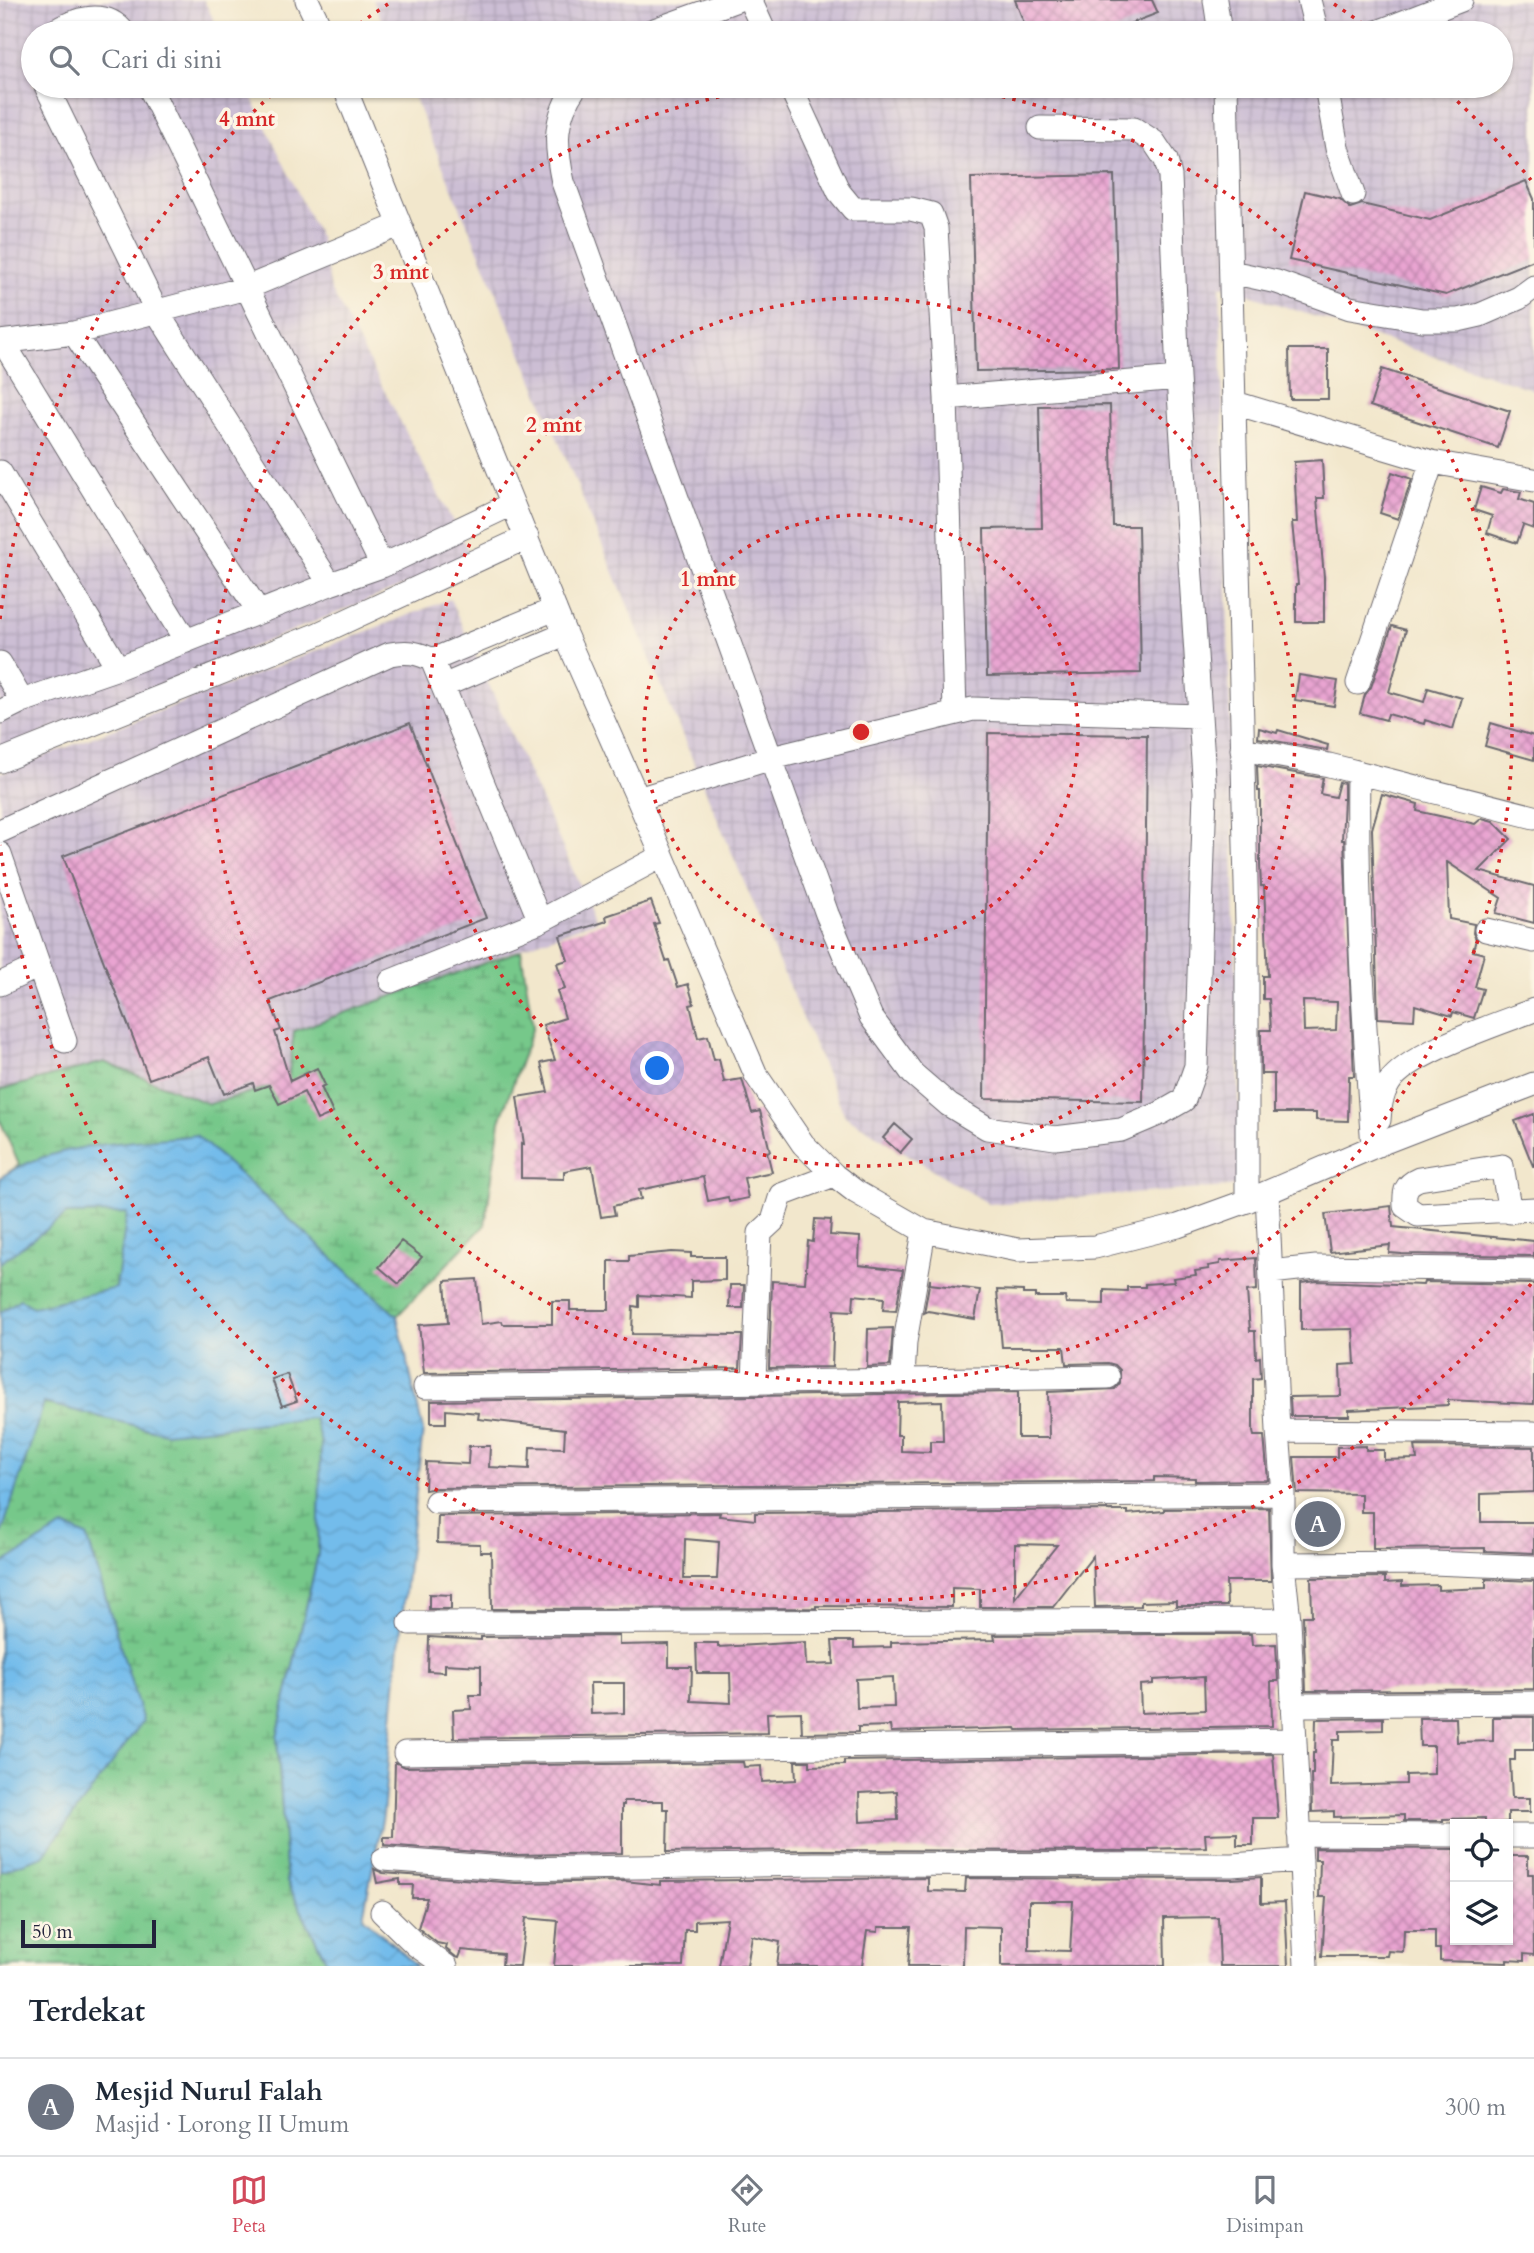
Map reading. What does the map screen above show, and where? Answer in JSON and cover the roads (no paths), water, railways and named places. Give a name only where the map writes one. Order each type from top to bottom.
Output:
[{"type":"street","points":[[307,0],[317,21]]},
{"type":"street","points":[[679,21],[737,0]]},
{"type":"street","points":[[750,0],[760,21]]},
{"type":"street","points":[[1215,0],[1218,21]]},
{"type":"street","points":[[1309,0],[1314,21]]},
{"type":"street","points":[[1407,21],[1461,0]]},
{"type":"street","points":[[78,21],[95,18],[106,21]]},
{"type":"street","points":[[52,98],[157,312],[330,583]]},
{"type":"street","points":[[155,98],[382,566]]},
{"type":"street","points":[[349,98],[565,634],[756,1075],[803,1144],[834,1175],[856,1192],[924,1231],[1018,1250],[1095,1247],[1178,1226],[1257,1197],[1380,1144],[1534,1084]]},
{"type":"street","points":[[570,98],[560,117],[556,147],[563,182],[827,914],[871,1017],[913,1074],[949,1105],[987,1128],[1055,1138],[1121,1130],[1184,1100],[1196,1066],[1205,792],[1178,378],[1170,176],[1166,159],[1154,142],[1134,129],[1040,128]]},
{"type":"street","points":[[796,98],[839,192],[853,209],[911,209],[931,214],[936,228],[946,398],[955,712]]},
{"type":"street","points":[[1226,98],[1242,750],[1257,1197],[1271,1272],[1283,1494],[1283,1564],[1289,1620],[1307,1966]]},
{"type":"street","points":[[1327,98],[1337,148],[1353,194]]},
{"type":"street","points":[[186,641],[2,342],[74,333],[246,288],[399,225]]},
{"type":"street","points":[[1231,272],[1277,282],[1350,308],[1422,320],[1458,320],[1480,314],[1519,298],[1534,287]]},
{"type":"street","points":[[74,333],[259,612]]},
{"type":"street","points":[[946,398],[1178,378]]},
{"type":"street","points":[[1235,403],[1432,462],[1534,480]]},
{"type":"street","points":[[1358,683],[1432,462]]},
{"type":"street","points":[[0,472],[118,668]]},
{"type":"street","points":[[0,712],[22,701],[118,668],[330,583],[382,566],[512,504]]},
{"type":"street","points":[[0,761],[318,634],[527,537]]},
{"type":"street","points":[[432,660],[555,609]]},
{"type":"street","points":[[443,686],[565,634]]},
{"type":"street","points":[[0,831],[390,654],[406,651],[424,655],[432,660],[540,921]]},
{"type":"street","points":[[0,663],[22,701]]},
{"type":"street","points":[[638,799],[772,758],[972,709],[1200,716]]},
{"type":"street","points":[[1242,750],[1329,765],[1534,817]]},
{"type":"street","points":[[1358,772],[1357,861],[1363,964],[1362,998],[1380,1144]]},
{"type":"street","points":[[0,854],[65,1041]]},
{"type":"street","points":[[391,981],[540,921],[662,856]]},
{"type":"street","points":[[1486,930],[1534,941]]},
{"type":"street","points":[[0,984],[39,966]]},
{"type":"street","points":[[1380,1144],[1380,1103],[1388,1084],[1402,1068],[1424,1055],[1534,1010]]},
{"type":"street","points":[[754,1381],[760,1233],[773,1221],[781,1195],[834,1175]]},
{"type":"street","points":[[1510,1212],[1534,1209]]},
{"type":"street","points":[[904,1378],[905,1342],[924,1231]]},
{"type":"street","points":[[1271,1272],[1315,1267],[1534,1270]]},
{"type":"street","points":[[425,1387],[1108,1377]]},
{"type":"street","points":[[1278,1431],[1534,1433]]},
{"type":"street","points":[[436,1502],[1283,1494]]},
{"type":"street","points":[[1283,1564],[1432,1563],[1534,1567]]},
{"type":"street","points":[[410,1623],[1289,1620]]},
{"type":"street","points":[[1292,1703],[1534,1703]]},
{"type":"street","points":[[405,1753],[1294,1740]]},
{"type":"street","points":[[1300,1834],[1450,1835]]},
{"type":"street","points":[[1513,1836],[1534,1836]]},
{"type":"street","points":[[384,1859],[516,1869],[816,1864],[1232,1865],[1301,1860]]},
{"type":"street","points":[[382,1912],[416,1945],[446,1966]]},
{"type":"water","points":[[196,1135],[397,1316],[423,1430],[383,1815],[363,1917],[417,1966],[329,1966],[287,1882],[277,1737],[318,1554],[321,1443],[314,1418],[165,1433],[44,1403],[0,1538],[0,1313],[20,1299],[33,1307],[116,1288],[127,1213],[67,1214],[0,1263],[0,1178],[21,1166],[69,1150]]},
{"type":"water","points":[[64,1526],[87,1536],[143,1721],[43,1856],[0,1871],[0,1565]]},
{"type":"place","name":"Mesjid Nurul Falah","points":[[1318,1524]]}]
